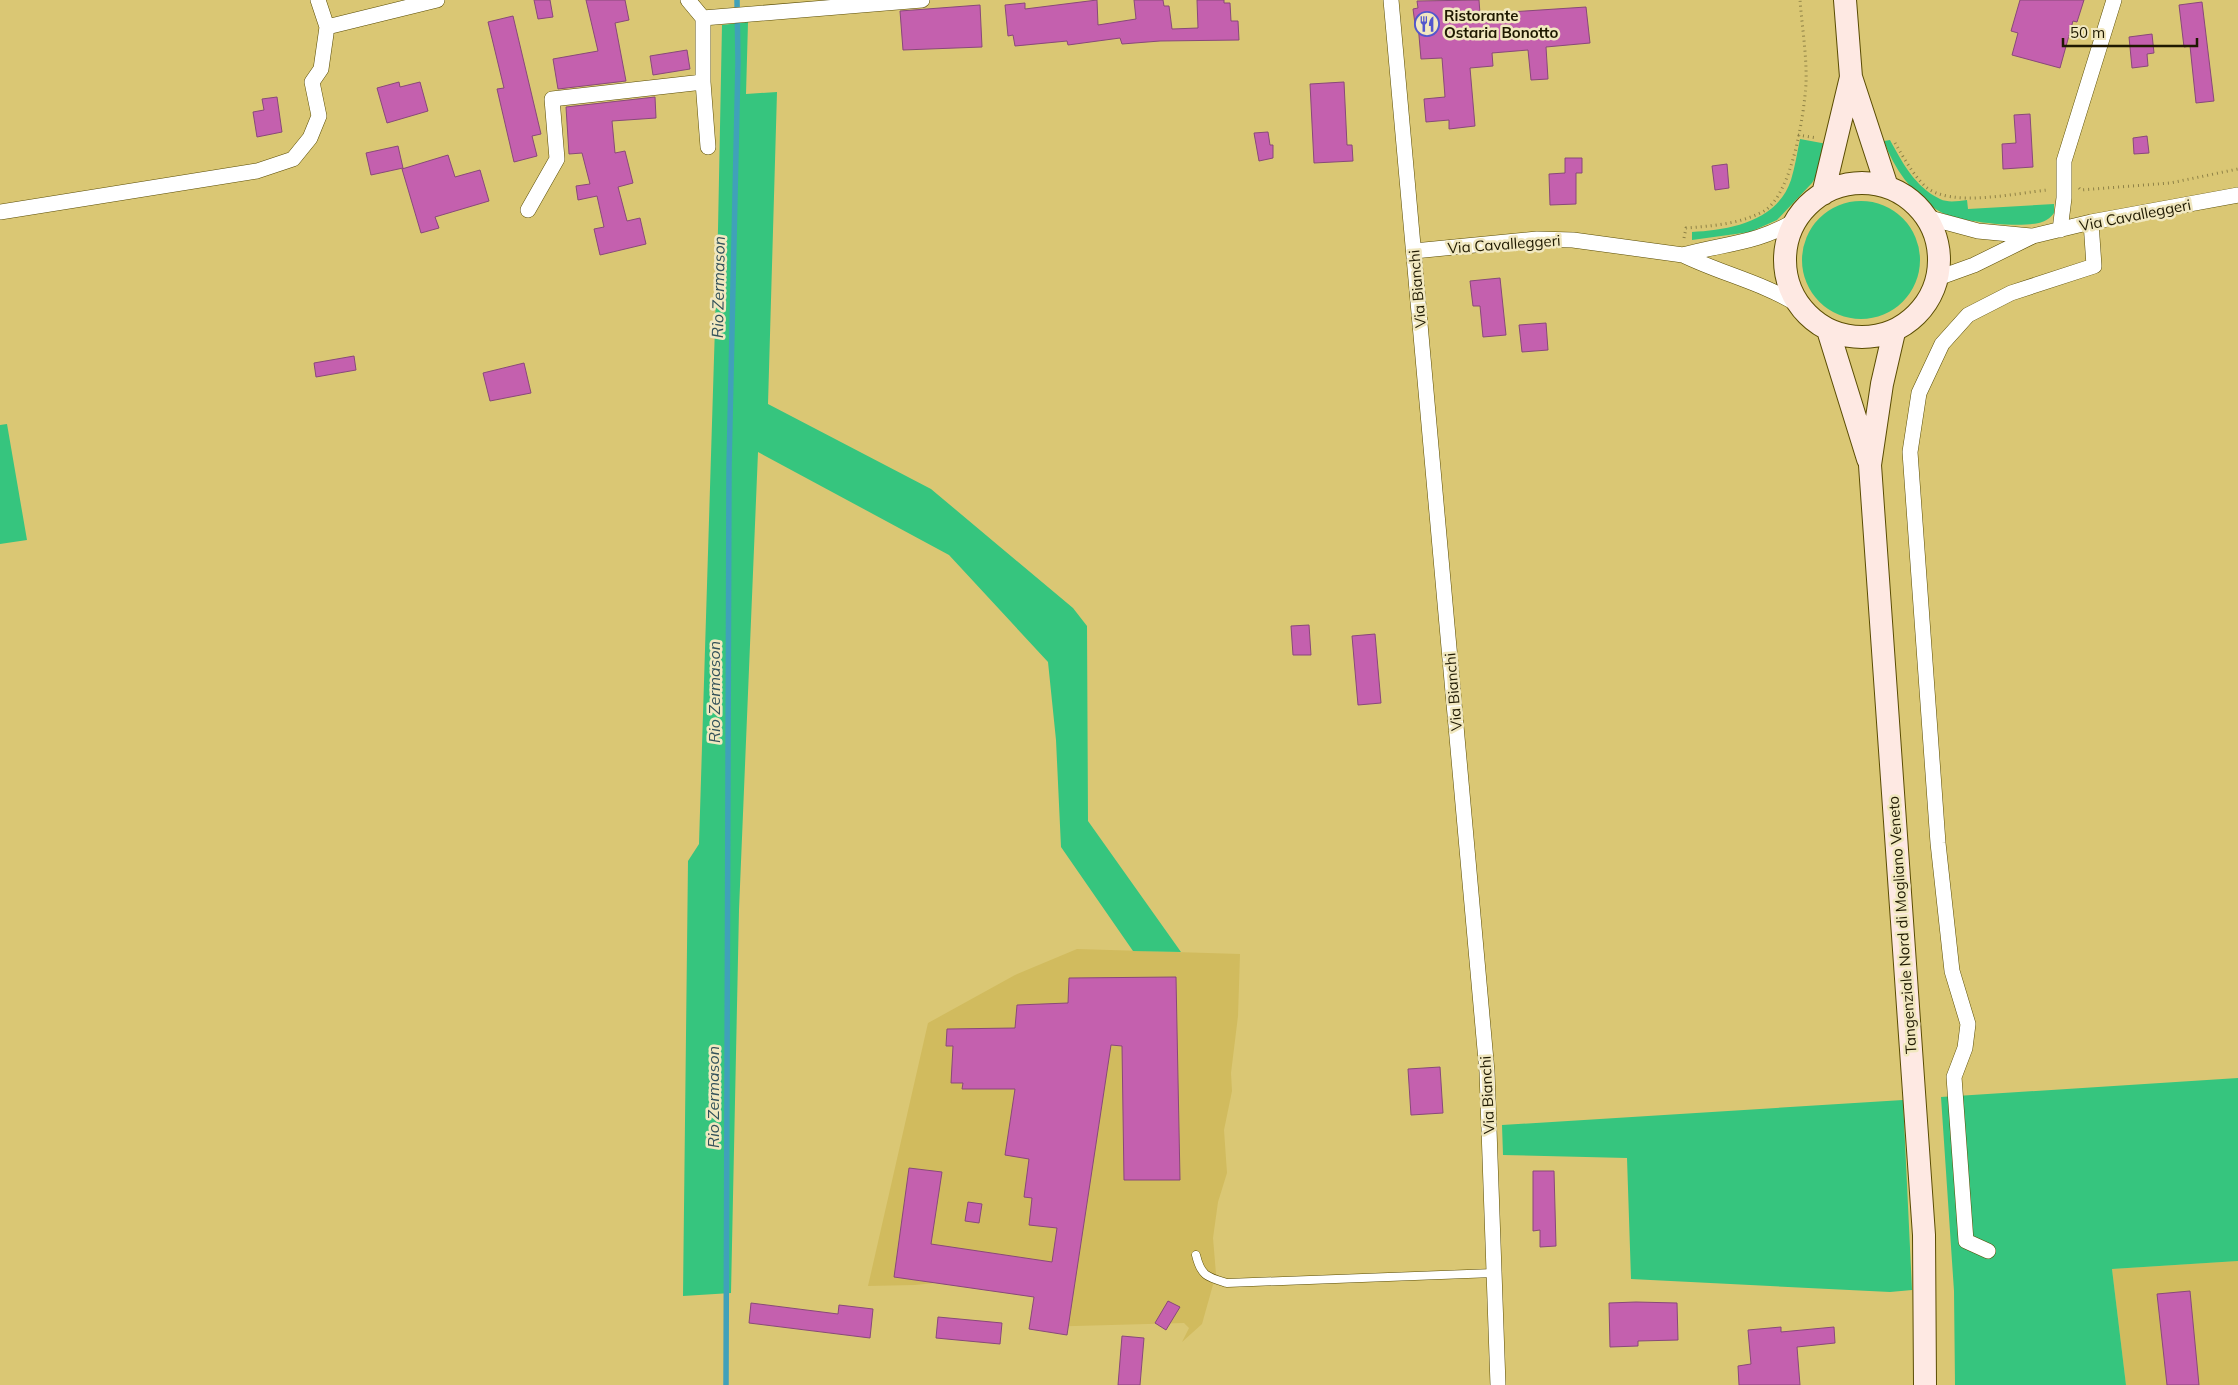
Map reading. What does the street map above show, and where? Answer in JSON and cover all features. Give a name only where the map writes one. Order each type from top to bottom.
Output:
[{"type":"main road","points":[[1845,0],[1851,77],[1888,187]]},
{"type":"main road","points":[[1823,194],[1851,77]]},
{"type":"main road","points":[[1855,183],[1888,187],[1916,204],[1926,217],[1936,236],[1939,257],[1938,278],[1928,301],[1912,320],[1894,332],[1869,338],[1848,336],[1828,330],[1812,320],[1800,306],[1791,290],[1786,273],[1785,254],[1796,220],[1808,205],[1823,194],[1838,187],[1855,183]]},
{"type":"main road","points":[[1828,330],[1870,465]]},
{"type":"main road","points":[[1870,465],[1882,384],[1894,332]]},
{"type":"main road","name":"Tangenziale Nord di Mogliano Veneto","points":[[1870,465],[1924,1235],[1925,1385]]},
{"type":"street","points":[[0,212],[257,171],[293,159],[310,138],[319,116],[312,82],[321,69],[327,27],[318,0]]},
{"type":"street","points":[[327,27],[437,0]]},
{"type":"street","points":[[688,0],[711,18],[922,0]]},
{"type":"street","name":"Via Bianchi","points":[[1391,0],[1487,1072],[1498,1385]]},
{"type":"street","points":[[2060,230],[2064,198],[2064,161],[2114,0]]},
{"type":"street","points":[[708,147],[703,82],[711,18]]},
{"type":"street","points":[[528,210],[557,159],[552,99],[703,82]]},
{"type":"street","name":"Via Cavalleggeri","points":[[2033,236],[2091,222],[2238,195]]},
{"type":"street","points":[[1926,217],[1978,231],[2033,236]]},
{"type":"street","points":[[1683,255],[1775,233],[1796,220]]},
{"type":"street","points":[[1988,1251],[1966,1241],[1954,1077],[1965,1048],[1968,1024],[1952,971],[1938,843],[1910,452],[1919,393],[1942,344],[1968,315],[2010,293],[2094,266],[2091,222]]},
{"type":"street","points":[[1938,278],[1974,265],[2033,236]]},
{"type":"street","name":"Via Cavalleggeri","points":[[1414,251],[1537,240],[1573,240],[1683,255]]},
{"type":"street","points":[[1683,255],[1710,268],[1773,290],[1800,306]]},
{"type":"lane","points":[[1196,1255],[1200,1270],[1210,1278],[1227,1282],[1494,1273]]},
{"type":"path","points":[[1657,250],[1683,242],[1686,228],[1720,225],[1765,210],[1777,196],[1790,174],[1802,116],[1806,83],[1800,0]]},
{"type":"path","points":[[1798,135],[1825,140]]},
{"type":"path","points":[[1890,136],[1910,168],[1927,188],[1945,197],[1966,198],[2054,189]]},
{"type":"path","points":[[2075,187],[2077,186],[2081,190],[2170,183],[2238,170]]},
{"type":"shaded area","points":[[1077,949],[1240,954],[1238,1016],[1231,1073],[1232,1091],[1224,1130],[1227,1173],[1218,1202],[1213,1238],[1216,1274],[1202,1324],[1182,1342],[1189,1328],[1184,1323],[1038,1327],[1042,1276],[1012,1275],[915,1285],[868,1286],[928,1023],[1015,975]]},
{"type":"shaded area","points":[[2238,1261],[2238,1385],[2126,1385],[2112,1269]]},
{"type":"green space","points":[[748,22],[746,94],[777,92],[768,404],[931,489],[1073,608],[1087,626],[1088,821],[1181,952],[1133,951],[1061,847],[1056,740],[1048,662],[949,555],[758,452],[739,910],[731,1293],[683,1296],[688,861],[699,844],[718,229],[722,25]]},
{"type":"green space","points":[[1800,139],[1827,144],[1822,167],[1812,183],[1777,220],[1750,232],[1692,240],[1692,232],[1736,226],[1750,221],[1775,206],[1791,180]]},
{"type":"green space","points":[[1890,140],[1916,181],[1940,199],[1950,201],[1967,200],[1968,209],[2054,204],[2054,213],[2042,222],[2020,225],[1973,221],[1958,218],[1937,210],[1905,180],[1893,161],[1884,141]]},
{"type":"green space","points":[[1861,201],[1884,206],[1903,218],[1915,237],[1920,260],[1915,283],[1903,302],[1884,314],[1861,319],[1838,314],[1819,302],[1807,283],[1802,260],[1807,237],[1819,218],[1838,206]]},
{"type":"green space","points":[[7,424],[27,540],[0,544],[0,425]]},
{"type":"green space","points":[[2238,1078],[2238,1261],[2112,1269],[2126,1385],[1955,1385],[1954,1291],[1941,1097]]},
{"type":"green space","points":[[1903,1100],[1912,1290],[1890,1292],[1631,1279],[1627,1158],[1503,1155],[1502,1125]]},
{"type":"building","points":[[534,0],[550,0],[553,17],[538,19]]},
{"type":"building","points":[[586,0],[625,0],[629,20],[615,23],[626,81],[558,89],[553,59],[598,51]]},
{"type":"building","points":[[1097,0],[1098,25],[1136,19],[1134,0],[1163,0],[1164,6],[1169,6],[1172,29],[1198,28],[1197,0],[1224,0],[1224,3],[1230,3],[1231,21],[1238,21],[1239,40],[1160,41],[1122,44],[1120,38],[1068,45],[1067,41],[1015,46],[1013,35],[1008,36],[1005,5],[1025,3],[1025,9]]},
{"type":"building","points":[[1479,0],[1480,14],[1586,7],[1590,43],[1546,47],[1548,79],[1531,80],[1528,50],[1492,53],[1493,66],[1470,68],[1475,126],[1449,129],[1449,120],[1426,122],[1424,99],[1445,97],[1442,58],[1421,59],[1418,24],[1415,24],[1413,9],[1418,8],[1417,1]]},
{"type":"building","points":[[2020,0],[2084,0],[2077,22],[2073,21],[2060,68],[2012,55],[2018,33],[2011,31]]},
{"type":"building","points":[[2202,2],[2214,101],[2196,103],[2190,46],[2184,47],[2179,5]]},
{"type":"building","points":[[980,5],[982,47],[903,50],[900,11]]},
{"type":"building","points":[[513,16],[541,134],[532,136],[537,156],[514,162],[497,89],[504,88],[488,22]]},
{"type":"building","points":[[2152,34],[2154,53],[2147,54],[2148,66],[2132,68],[2129,37]]},
{"type":"building","points":[[687,50],[690,69],[653,75],[650,56]]},
{"type":"building","points":[[399,82],[400,87],[420,82],[428,111],[387,123],[377,88]]},
{"type":"building","points":[[1344,82],[1347,145],[1352,145],[1353,161],[1314,163],[1310,84]]},
{"type":"building","points":[[277,97],[282,132],[257,137],[253,112],[264,110],[262,99]]},
{"type":"building","points":[[655,97],[656,118],[612,121],[615,153],[625,151],[633,183],[618,187],[627,221],[640,218],[646,244],[600,255],[594,229],[604,227],[597,196],[578,200],[576,186],[590,184],[582,153],[569,154],[566,107]]},
{"type":"building","points":[[2030,114],[2033,167],[2003,169],[2002,144],[2016,143],[2014,115]]},
{"type":"building","points":[[1268,132],[1270,145],[1273,145],[1273,158],[1259,161],[1254,133]]},
{"type":"building","points":[[2147,136],[2149,153],[2134,154],[2133,138]]},
{"type":"building","points":[[398,146],[403,168],[371,175],[366,153]]},
{"type":"building","points":[[448,155],[455,177],[480,170],[489,201],[435,217],[439,228],[421,233],[402,169]]},
{"type":"building","points":[[1565,158],[1582,158],[1582,173],[1576,173],[1576,204],[1550,205],[1549,174],[1565,173]]},
{"type":"building","points":[[1727,164],[1729,188],[1715,190],[1712,166]]},
{"type":"building","points":[[1500,278],[1506,335],[1483,337],[1480,306],[1473,306],[1470,281]]},
{"type":"building","points":[[1546,323],[1548,350],[1522,352],[1519,325]]},
{"type":"building","points":[[354,356],[356,370],[316,377],[314,363]]},
{"type":"building","points":[[524,363],[531,393],[490,401],[483,373]]},
{"type":"building","points":[[1309,625],[1311,655],[1293,655],[1291,626]]},
{"type":"building","points":[[1375,634],[1381,703],[1358,705],[1352,636]]},
{"type":"building","points":[[1176,977],[1180,1180],[1124,1180],[1122,1046],[1111,1045],[1067,1335],[1029,1329],[1034,1297],[894,1277],[909,1168],[942,1172],[931,1244],[1052,1262],[1057,1228],[1029,1225],[1032,1198],[1024,1197],[1029,1159],[1005,1155],[1015,1089],[962,1089],[963,1083],[951,1083],[953,1046],[946,1046],[947,1029],[1015,1028],[1017,1005],[1068,1003],[1069,978]]},
{"type":"building","points":[[1440,1067],[1443,1113],[1411,1115],[1408,1069]]},
{"type":"building","points":[[1533,1171],[1554,1171],[1556,1246],[1540,1247],[1540,1230],[1533,1231]]},
{"type":"building","points":[[968,1202],[982,1204],[979,1223],[965,1221]]},
{"type":"building","points":[[2190,1291],[2199,1385],[2167,1385],[2157,1294]]},
{"type":"building","points":[[1168,1301],[1180,1307],[1166,1330],[1155,1323]]},
{"type":"building","points":[[751,1303],[838,1314],[839,1305],[873,1309],[870,1338],[749,1323]]},
{"type":"building","points":[[1609,1303],[1677,1303],[1678,1340],[1638,1341],[1638,1346],[1610,1347]]},
{"type":"building","points":[[938,1317],[1002,1323],[1000,1344],[936,1338]]},
{"type":"building","points":[[1781,1327],[1781,1332],[1834,1327],[1835,1343],[1797,1347],[1800,1385],[1739,1385],[1738,1366],[1751,1364],[1748,1330]]},
{"type":"building","points":[[1122,1336],[1144,1338],[1140,1385],[1118,1385]]},
{"type":"waterway","name":"Rio Zermason","points":[[726,1385],[729,466],[738,62],[737,0]]},
{"type":"place","name":"Ristorante Ostaria Bonotto","points":[[1427,24]]}]
